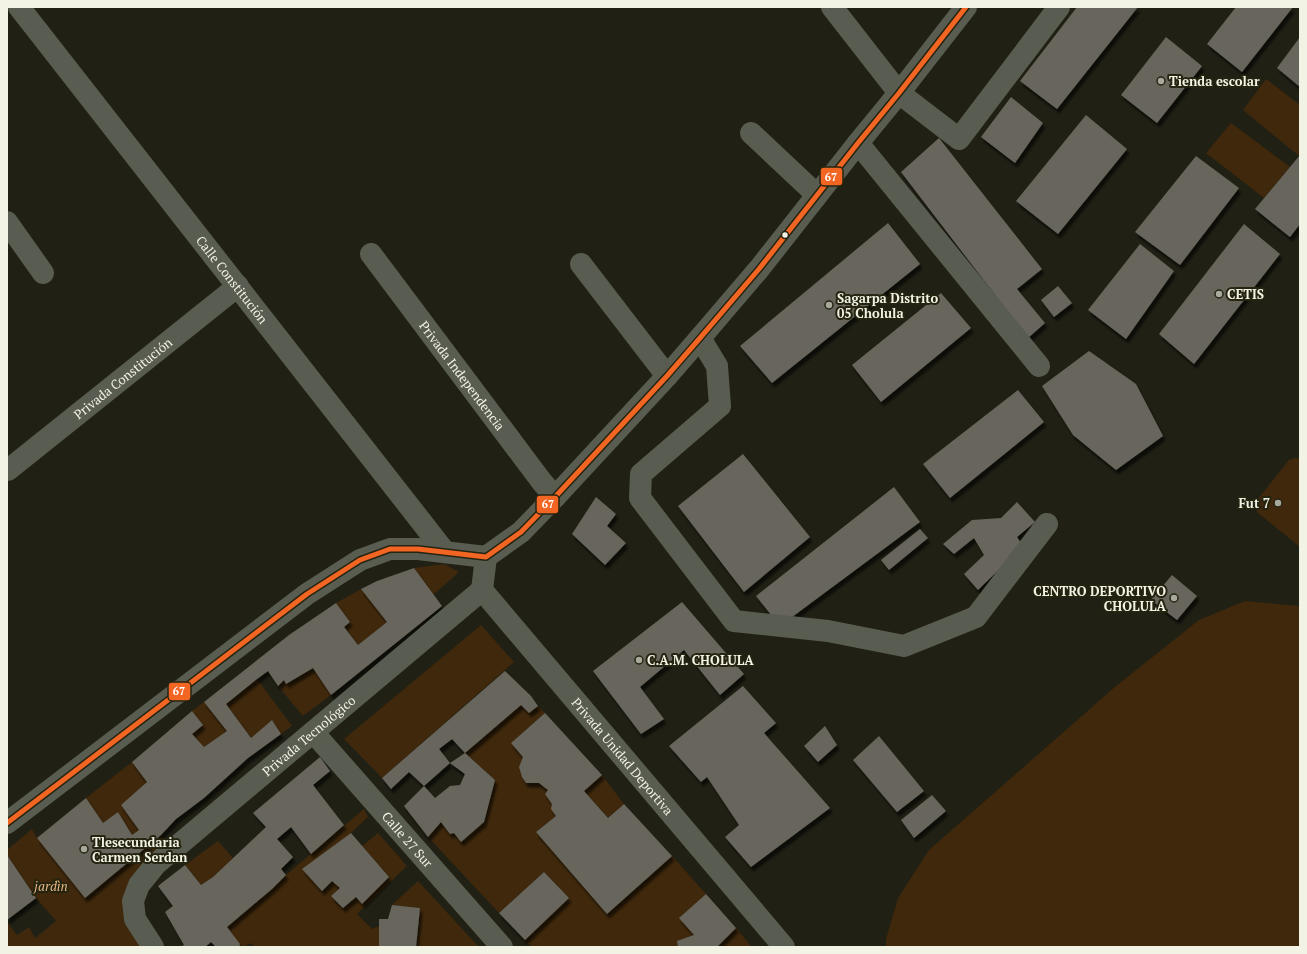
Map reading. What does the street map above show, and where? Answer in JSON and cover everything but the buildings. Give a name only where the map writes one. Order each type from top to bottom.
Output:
[{"type":"street","name":"Calle Constitución","points":[[19,7],[445,552]]},
{"type":"street","points":[[832,7],[899,93],[959,139],[1059,7]]},
{"type":"street","points":[[8,821],[307,594],[360,560],[390,549],[418,548],[486,557],[521,532],[667,376],[759,269],[966,7]]},
{"type":"street","points":[[751,133],[817,195]]},
{"type":"street","points":[[858,143],[1039,366]]},
{"type":"street","points":[[7,222],[43,274]]},
{"type":"street","name":"Privada Independencia","points":[[371,254],[542,482],[555,497]]},
{"type":"street","points":[[581,264],[667,376]]},
{"type":"street","name":"Privada Constitución","points":[[8,470],[238,286]]},
{"type":"street","points":[[700,338],[717,366],[720,406],[642,474],[640,498],[734,622],[828,631],[904,646],[976,617],[1047,524]]},
{"type":"street","points":[[482,590],[486,557]]},
{"type":"street","name":"Privada Tecnológico","points":[[153,947],[135,919],[133,901],[139,885],[156,864],[482,590]]},
{"type":"street","name":"Privada Unidad Deportiva","points":[[482,590],[784,947]]},
{"type":"street","name":"Calle 27 Sur","points":[[313,732],[502,947]]},
{"type":"green space","points":[[1266,79],[1300,105],[1299,156],[1243,110]]},
{"type":"green space","points":[[1231,123],[1290,167],[1264,198],[1206,153]]},
{"type":"green space","name":"Fut 7","points":[[1295,458],[1300,459],[1300,547],[1258,513],[1255,507],[1257,500],[1289,460]]},
{"type":"green space","points":[[444,564],[459,572],[433,595],[414,568]]},
{"type":"green space","points":[[361,589],[387,622],[358,645],[344,627],[350,622],[336,603]]},
{"type":"green space","points":[[1245,601],[1300,606],[1300,947],[886,947],[886,939],[898,898],[929,850],[1116,686],[1199,620]]},
{"type":"green space","points":[[481,625],[514,662],[382,778],[344,739]]},
{"type":"green space","points":[[313,668],[331,695],[303,716],[278,686],[284,680],[287,684]]},
{"type":"green space","points":[[257,679],[292,726],[281,734],[272,720],[251,738],[226,704]]},
{"type":"green space","points":[[204,702],[227,731],[204,747],[192,734],[203,725],[192,711]]},
{"type":"green space","points":[[521,705],[529,713],[538,706],[545,713],[511,743],[523,757],[520,770],[526,783],[539,783],[548,790],[545,794],[552,804],[556,816],[536,832],[607,914],[672,856],[706,894],[680,918],[694,935],[678,947],[531,947],[525,940],[569,898],[544,872],[499,913],[428,837],[441,822],[450,834],[454,833],[461,842],[484,822],[495,780],[465,753]]},
{"type":"green space","points":[[132,762],[147,782],[121,805],[139,830],[132,835],[118,812],[103,823],[86,798]]},
{"type":"green space","points":[[602,775],[624,804],[608,818],[584,791]]},
{"type":"green space","points":[[364,809],[368,817],[351,833],[303,869],[321,890],[332,881],[340,888],[331,896],[343,908],[356,897],[362,904],[389,877],[362,846],[378,833],[407,866],[357,914],[372,929],[379,926],[379,947],[254,947],[251,943],[243,947],[239,947],[227,927]]},
{"type":"green space","name":"jardìn","points":[[32,829],[37,838],[85,898],[161,835],[174,850],[139,885],[148,947],[7,947],[7,922],[17,935],[29,927],[35,938],[56,921],[36,898],[7,855],[7,850]]},
{"type":"green space","points":[[218,841],[233,858],[213,877],[201,885],[185,865]]},
{"type":"green space","points":[[418,881],[479,947],[416,947],[420,908],[392,905]]},
{"type":"green space","points":[[736,928],[752,947],[717,947]]},
{"type":"transit line","name":"67","points":[[7,823],[307,594],[360,560],[390,549],[418,549],[486,557],[521,532],[667,376],[759,269],[966,7]]},
{"type":"place","name":"Tienda escolar","points":[[1161,81]]},
{"type":"place","name":"CETIS","points":[[1219,294]]},
{"type":"place","name":"Sagarpa Distrito 05 Cholula","points":[[829,305]]},
{"type":"place","name":"Fut 7","points":[[1278,503]]},
{"type":"place","name":"CENTRO DEPORTIVO CHOLULA","points":[[1174,598]]},
{"type":"place","name":"C.A.M. CHOLULA","points":[[639,660]]},
{"type":"place","name":"Tlesecundaria Carmen Serdan","points":[[84,849]]}]
